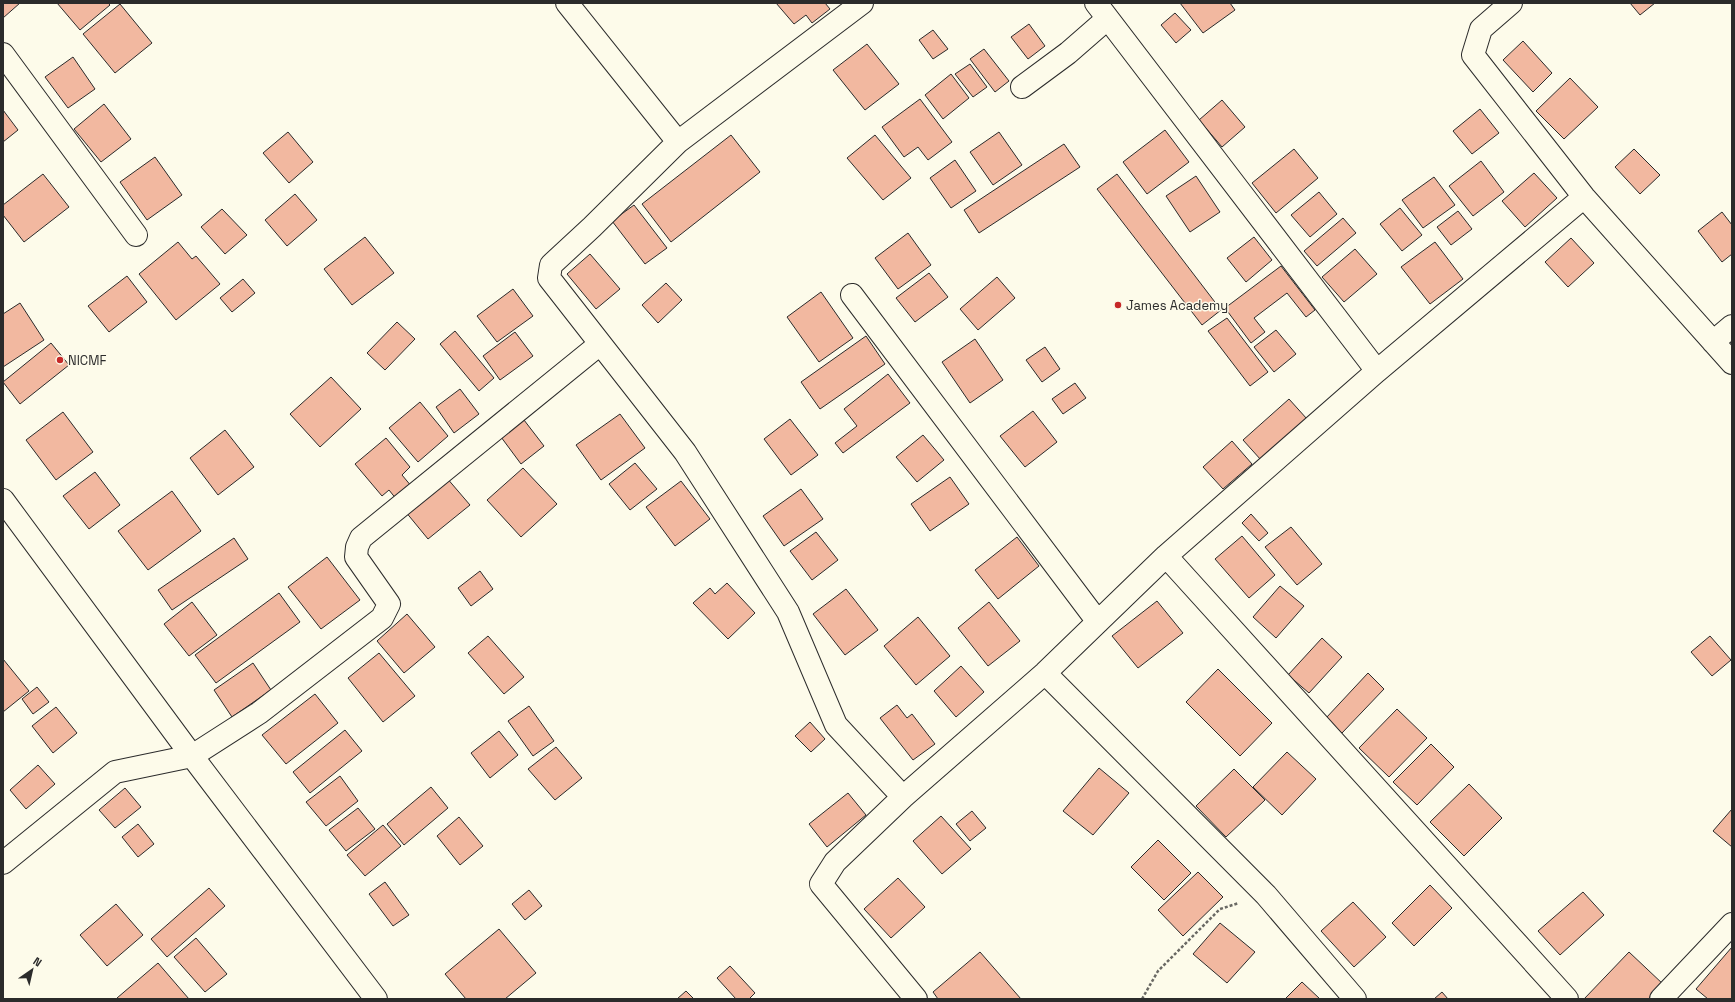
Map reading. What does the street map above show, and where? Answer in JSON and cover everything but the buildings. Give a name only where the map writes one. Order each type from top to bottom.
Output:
[{"type":"street","points":[[567,3],[678,142]]},
{"type":"street","points":[[862,3],[678,142],[592,227],[551,265],[549,278],[685,452],[788,612],[836,725],[904,797]]},
{"type":"street","points":[[1511,3],[1481,29],[1473,55],[1584,197],[1732,363]]},
{"type":"street","points":[[1022,87],[1068,53],[1102,11],[1377,372]]},
{"type":"street","points":[[3,54],[136,235]]},
{"type":"street","points":[[916,999],[821,884],[835,862],[904,797],[1045,673],[1166,556],[1377,372],[1584,197]]},
{"type":"street","points":[[852,295],[1098,622]]},
{"type":"street","points":[[1713,342],[1732,326]]},
{"type":"street","points":[[3,863],[46,830],[115,772],[192,756],[259,713],[382,618],[389,604],[356,557],[357,547],[361,538],[600,344]]},
{"type":"street","points":[[3,500],[192,756],[376,999]]},
{"type":"street","points":[[1166,556],[1567,999]]},
{"type":"street","points":[[1045,673],[1266,895],[1355,999]]},
{"type":"street","points":[[1661,999],[1732,924]]},
{"type":"path","points":[[1142,999],[1158,971],[1220,909],[1266,895]]},
{"type":"place","name":"James Academy","points":[[1118,305]]},
{"type":"place","name":"NICMF","points":[[60,360]]}]
